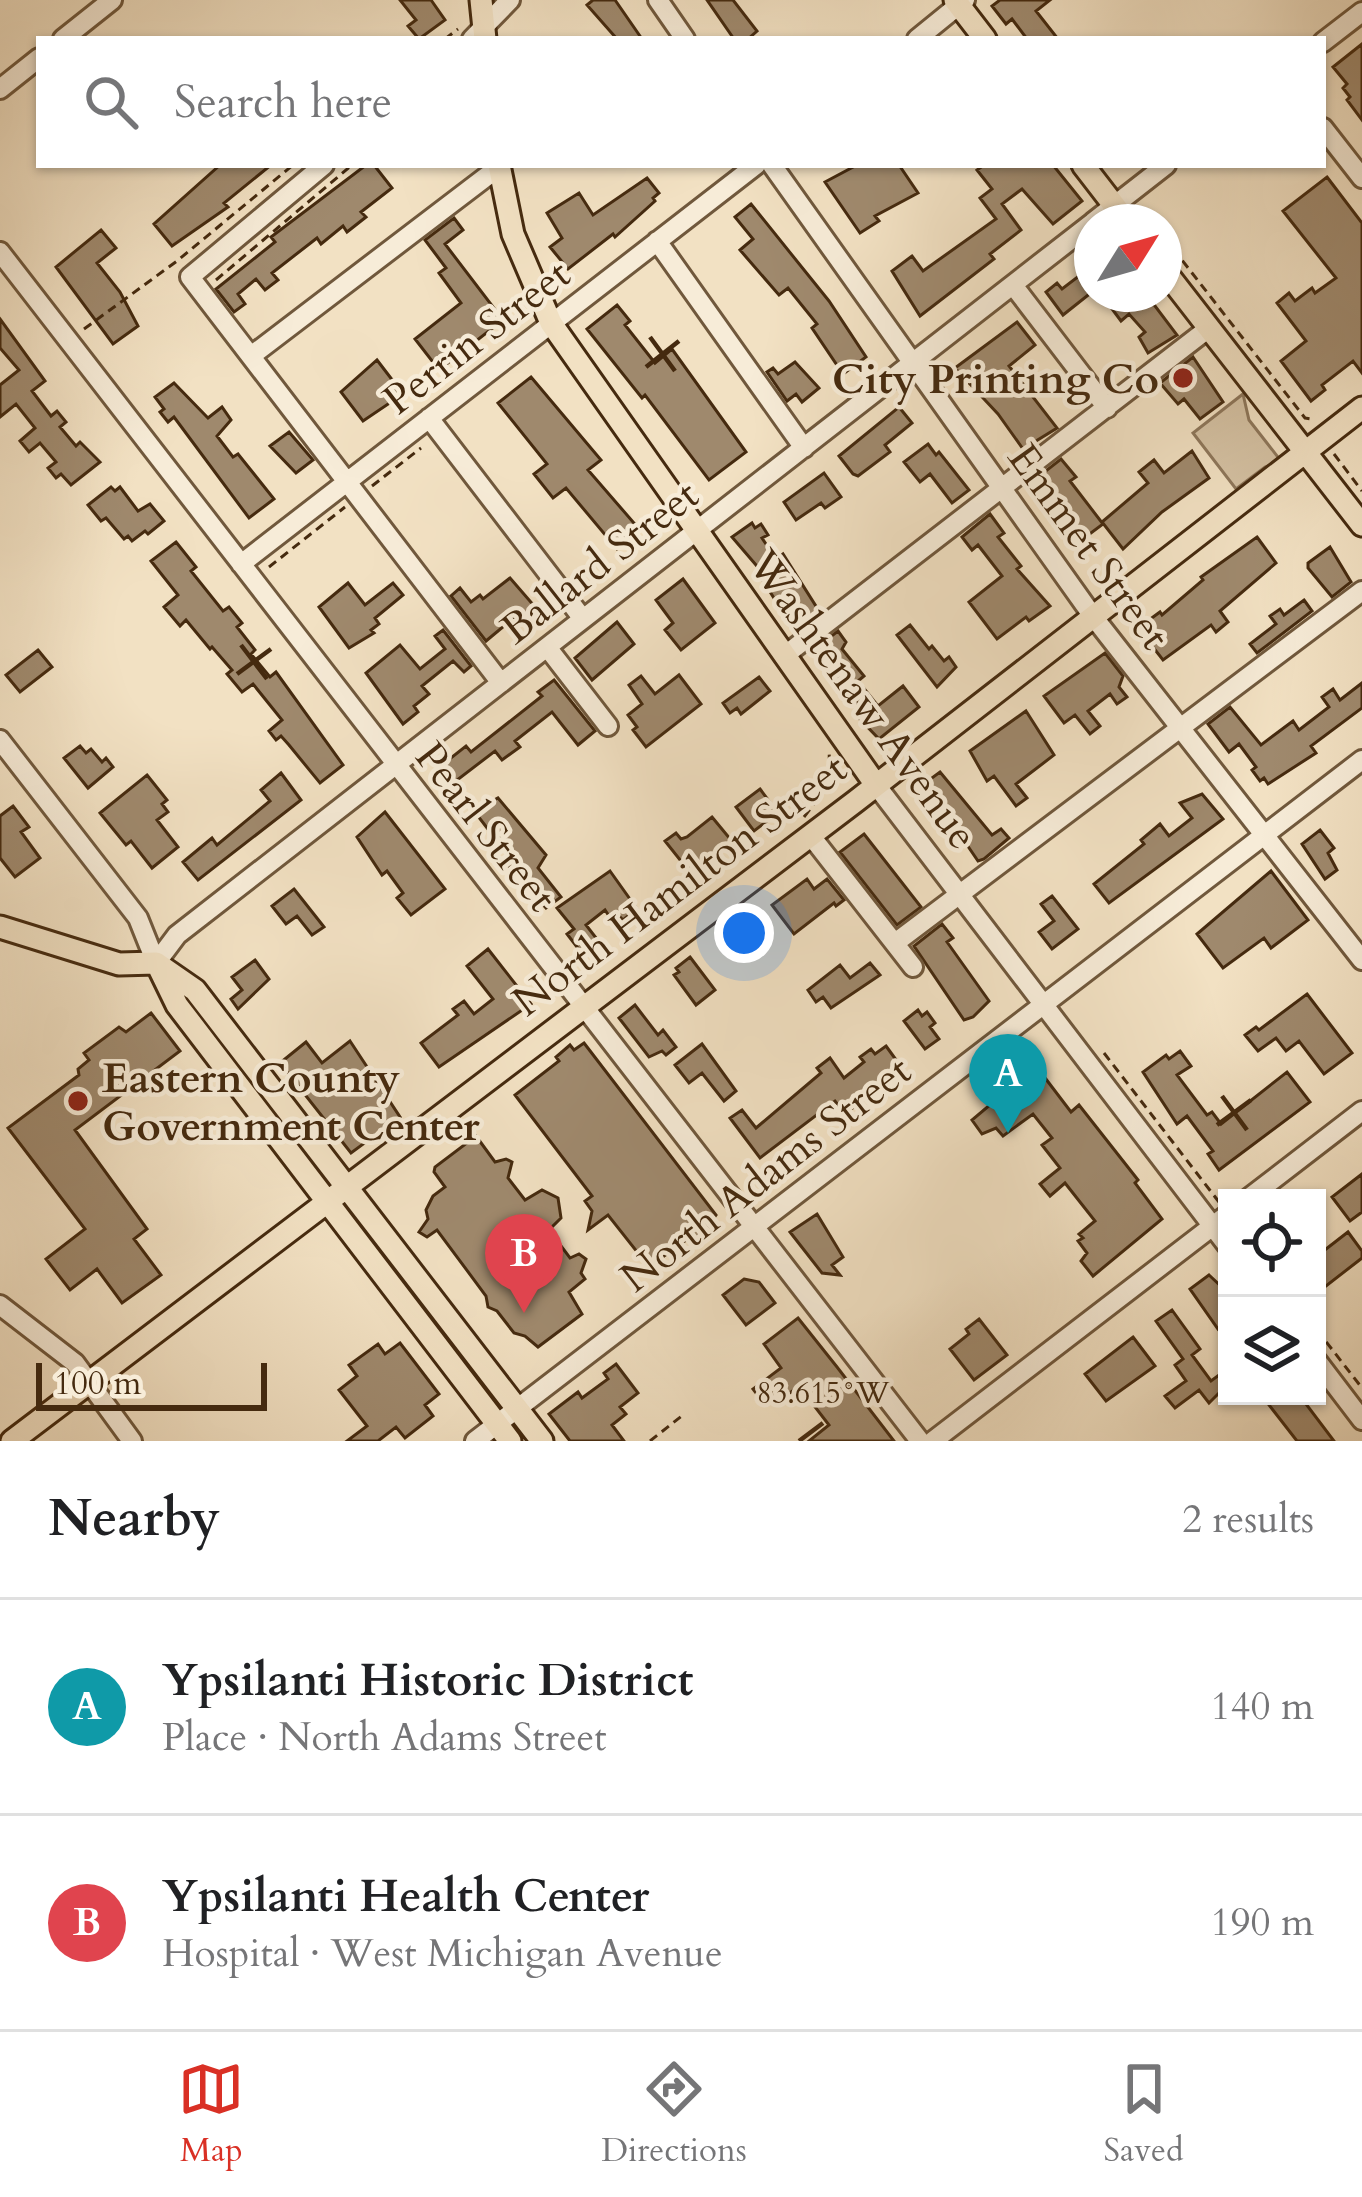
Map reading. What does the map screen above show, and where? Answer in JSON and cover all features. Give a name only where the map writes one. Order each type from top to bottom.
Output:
[{"type":"main road","points":[[476,32],[481,0]]},
{"type":"main road","points":[[959,2],[983,36]]},
{"type":"main road","name":"Washtenaw Avenue","points":[[499,168],[513,234],[551,322],[876,785]]},
{"type":"main road","points":[[1086,168],[1120,204]]},
{"type":"main road","points":[[1182,293],[1362,525]]},
{"type":"main road","name":"North Hamilton Street","points":[[12,1441],[581,1007],[804,830],[876,785],[1362,408]]},
{"type":"main road","points":[[0,927],[119,964],[156,962],[195,990],[542,1441]]},
{"type":"main road","points":[[156,962],[177,1005],[504,1432]]},
{"type":"street","points":[[67,36],[112,0]]},
{"type":"street","points":[[476,32],[510,0]]},
{"type":"street","points":[[658,0],[683,36]]},
{"type":"street","points":[[920,36],[959,2]]},
{"type":"street","points":[[1326,40],[1362,12]]},
{"type":"street","points":[[0,89],[36,60]]},
{"type":"street","points":[[1326,132],[1362,178]]},
{"type":"street","points":[[321,168],[195,285],[501,682]]},
{"type":"street","points":[[250,356],[496,168]]},
{"type":"street","name":"Perrin Street","points":[[242,564],[351,490],[435,425],[551,322],[752,168]]},
{"type":"street","name":"Emmet Street","points":[[774,168],[1092,615],[1359,951]]},
{"type":"street","name":"Ballard Street","points":[[1134,204],[1164,168]]},
{"type":"street","name":"Ballard Street","points":[[156,962],[177,935],[1074,236]]},
{"type":"street","points":[[657,241],[804,448]]},
{"type":"street","name":"Pearl Street","points":[[0,252],[920,1441]]},
{"type":"street","points":[[1012,285],[1107,408]]},
{"type":"street","points":[[784,656],[1209,328]]},
{"type":"street","points":[[435,425],[583,619]]},
{"type":"street","points":[[895,943],[1362,591]]},
{"type":"street","points":[[547,647],[608,726]]},
{"type":"street","points":[[0,740],[138,918],[156,962]]},
{"type":"street","name":"North Adams Street","points":[[475,1441],[504,1432],[518,1408],[1362,760]]},
{"type":"street","name":"Washtenaw Avenue","points":[[876,785],[1042,1006],[1218,1213]]},
{"type":"street","points":[[804,830],[913,967]]},
{"type":"street","points":[[1262,1189],[1362,1111]]},
{"type":"street","points":[[933,1441],[1218,1221]]},
{"type":"street","points":[[0,1305],[56,1346],[132,1441]]},
{"type":"street","points":[[1326,1373],[1362,1420]]},
{"type":"path","points":[[84,329],[177,261],[289,168]]},
{"type":"path","points":[[195,285],[348,168]]},
{"type":"path","points":[[1182,260],[1305,418],[1312,419]]},
{"type":"path","points":[[269,567],[351,490],[435,425]]},
{"type":"path","points":[[1337,451],[1333,454],[1362,491]]},
{"type":"path","points":[[804,830],[830,773],[827,739]]},
{"type":"path","points":[[1096,1043],[1218,1212]]},
{"type":"path","points":[[1326,1342],[1362,1388]]},
{"type":"path","points":[[650,1441],[683,1415]]},
{"type":"shaded area","points":[[1243,394],[1249,420],[1281,461],[1236,489],[1193,433]]},
{"type":"building","points":[[400,0],[431,0],[445,20],[416,36],[408,26],[416,20]]},
{"type":"building","points":[[593,0],[615,0],[640,36],[614,36],[587,5]]},
{"type":"building","points":[[707,0],[733,0],[757,31],[751,36],[732,36]]},
{"type":"building","points":[[1000,0],[1050,0],[1036,11],[1056,36],[1025,36],[1012,19],[1006,24],[992,6]]},
{"type":"building","points":[[1362,44],[1362,120],[1347,100],[1350,97],[1343,88],[1347,84],[1333,67]]},
{"type":"building","points":[[217,168],[267,168],[224,203],[228,207],[172,246],[154,224]]},
{"type":"building","points":[[362,168],[376,168],[392,188],[361,212],[366,217],[347,232],[343,226],[321,244],[317,238],[272,273],[278,280],[265,290],[256,279],[238,294],[245,304],[234,312],[216,289],[275,242],[271,237]]},
{"type":"building","points":[[851,168],[901,168],[918,193],[875,216],[879,221],[860,233],[825,182]]},
{"type":"building","points":[[980,168],[1055,168],[1082,201],[1053,224],[1022,189],[1002,204],[1021,230],[990,254],[994,259],[920,316],[892,271],[912,256],[923,271],[996,219],[980,198],[992,189]]},
{"type":"building","points":[[1327,177],[1362,223],[1362,373],[1353,361],[1322,385],[1325,390],[1311,401],[1281,361],[1306,341],[1277,303],[1289,293],[1295,301],[1312,288],[1315,293],[1336,278],[1283,211]]},
{"type":"building","points":[[647,178],[659,193],[655,201],[615,237],[613,234],[568,269],[550,247],[562,238],[547,213],[579,193],[593,215]]},
{"type":"building","points":[[751,204],[829,301],[866,357],[843,374],[812,328],[817,324],[788,288],[779,295],[740,250],[753,239],[735,217]]},
{"type":"building","points":[[454,218],[463,230],[445,244],[503,320],[439,370],[415,339],[461,303],[439,273],[446,268],[425,240]]},
{"type":"building","points":[[101,230],[116,248],[97,263],[138,326],[113,344],[56,267]]},
{"type":"building","points":[[1074,280],[1074,306],[1063,315],[1046,292],[1057,283],[1062,289]]},
{"type":"building","points":[[617,305],[630,321],[625,325],[655,363],[672,349],[746,452],[709,480],[645,395],[642,398],[587,329]]},
{"type":"building","points":[[1114,312],[1160,312],[1177,335],[1148,353],[1139,337],[1145,332],[1129,314],[1121,321]]},
{"type":"building","points":[[0,319],[45,381],[32,391],[51,416],[57,411],[66,422],[60,427],[76,446],[80,442],[100,462],[71,485],[48,468],[56,462],[40,443],[29,452],[20,441],[35,428],[16,404],[0,417],[0,385],[19,370],[0,348]]},
{"type":"building","points":[[1017,322],[1035,345],[1009,366],[1057,428],[1023,449],[955,368]]},
{"type":"building","points":[[1193,357],[1223,402],[1200,419],[1184,399],[1178,404],[1160,383]]},
{"type":"building","points":[[377,360],[403,394],[363,421],[341,392]]},
{"type":"building","points":[[795,362],[819,388],[802,402],[796,394],[787,401],[767,372],[773,368],[778,374]]},
{"type":"building","points":[[531,377],[601,460],[588,470],[640,530],[617,549],[566,488],[553,498],[534,474],[547,464],[498,403]]},
{"type":"building","points":[[174,383],[208,418],[222,407],[231,420],[217,436],[274,499],[249,518],[174,417],[168,422],[160,412],[164,409],[155,397]]},
{"type":"building","points":[[899,407],[912,423],[885,445],[890,452],[858,476],[853,474],[839,456]]},
{"type":"building","points":[[289,432],[313,460],[296,473],[270,446]]},
{"type":"building","points":[[928,444],[969,490],[952,503],[930,474],[920,482],[904,462]]},
{"type":"building","points":[[1192,451],[1209,478],[1162,512],[1123,549],[1102,522],[1148,483],[1139,472],[1154,460],[1164,473]]},
{"type":"building","points":[[1061,459],[1076,477],[1070,481],[1103,524],[1079,542],[1033,481]]},
{"type":"building","points":[[824,473],[841,497],[825,508],[821,503],[796,520],[784,502]]},
{"type":"building","points":[[111,487],[115,491],[120,487],[138,511],[150,504],[164,521],[148,534],[124,539],[88,505]]},
{"type":"building","points":[[990,514],[1004,533],[998,537],[1021,566],[1017,569],[1050,606],[997,639],[969,602],[1002,576],[978,545],[972,550],[962,537]]},
{"type":"building","points":[[752,523],[755,528],[761,524],[768,535],[762,538],[776,559],[783,554],[819,611],[798,627],[732,537]]},
{"type":"building","points":[[1257,537],[1276,563],[1220,611],[1228,622],[1216,632],[1211,625],[1163,660],[1138,628],[1162,615],[1201,577]]},
{"type":"building","points":[[176,542],[196,567],[191,571],[223,611],[229,607],[242,623],[237,627],[255,650],[251,654],[270,677],[276,672],[343,765],[320,783],[281,736],[276,740],[269,731],[282,720],[253,684],[242,692],[227,674],[232,670],[212,647],[186,620],[180,626],[164,607],[178,595],[151,561]]},
{"type":"building","points":[[1330,547],[1351,582],[1332,597],[1308,568],[1308,563]]},
{"type":"building","points":[[510,578],[536,608],[526,616],[522,611],[486,641],[451,596],[460,588],[471,602],[480,595],[483,599]]},
{"type":"building","points":[[683,579],[715,623],[681,650],[665,630],[673,623],[656,600]]},
{"type":"building","points":[[348,583],[365,605],[393,583],[403,595],[375,618],[379,624],[371,630],[374,633],[349,648],[319,607]]},
{"type":"building","points":[[1304,600],[1312,611],[1257,653],[1250,644],[1276,624],[1270,616],[1280,609],[1284,615]]},
{"type":"building","points":[[617,622],[634,644],[592,680],[575,658]]},
{"type":"building","points":[[910,625],[929,649],[932,646],[944,661],[949,657],[956,667],[937,687],[897,635]]},
{"type":"building","points":[[443,630],[471,666],[464,672],[453,661],[422,686],[429,694],[403,724],[366,673],[400,645],[420,669],[445,649],[435,636]]},
{"type":"building","points":[[838,631],[846,642],[842,649],[864,676],[858,681],[878,706],[903,686],[919,707],[879,739],[856,715],[859,706],[850,692],[812,651]]},
{"type":"building","points":[[38,650],[52,667],[20,692],[6,675]]},
{"type":"building","points":[[1105,653],[1123,676],[1119,687],[1127,697],[1117,704],[1110,694],[1088,711],[1100,726],[1090,734],[1075,715],[1064,723],[1044,696]]},
{"type":"building","points":[[679,675],[701,704],[646,747],[628,715],[642,704],[629,685],[641,676],[655,694]]},
{"type":"building","points":[[759,677],[770,691],[741,714],[737,708],[730,713],[723,703]]},
{"type":"building","points":[[554,680],[595,731],[578,745],[552,712],[515,741],[520,747],[502,760],[495,751],[452,784],[440,769],[447,761],[466,746],[471,752],[542,696],[538,692]]},
{"type":"building","points":[[1362,683],[1362,708],[1311,746],[1316,753],[1268,784],[1252,770],[1256,767],[1239,744],[1229,752],[1208,724],[1230,707],[1261,745],[1293,721],[1299,730],[1329,707],[1322,697],[1333,689],[1340,700]]},
{"type":"building","points":[[1026,711],[1054,755],[1016,784],[1027,798],[1016,806],[994,776],[987,781],[970,751]]},
{"type":"building","points":[[80,746],[86,753],[91,749],[102,762],[106,758],[113,767],[88,788],[64,758]]},
{"type":"building","points":[[940,772],[992,835],[1001,829],[1009,838],[984,859],[978,861],[925,783]]},
{"type":"building","points":[[281,773],[301,800],[198,880],[183,862],[212,838],[217,845],[270,801],[261,790]]},
{"type":"building","points":[[147,775],[167,800],[162,804],[168,812],[157,820],[178,847],[152,868],[100,813]]},
{"type":"building","points":[[760,789],[778,813],[754,831],[736,807]]},
{"type":"building","points":[[1202,794],[1223,819],[1109,903],[1094,884],[1144,844],[1141,840],[1160,824],[1169,836],[1192,818],[1180,803]]},
{"type":"building","points":[[498,798],[546,855],[538,868],[561,897],[546,908],[506,863],[511,859],[474,811]]},
{"type":"building","points":[[13,806],[29,827],[21,832],[40,858],[15,877],[0,858],[0,816]]},
{"type":"building","points":[[385,812],[445,889],[411,915],[397,898],[403,893],[387,871],[382,875],[357,837]]},
{"type":"building","points":[[712,817],[731,840],[705,860],[713,870],[702,878],[697,871],[692,875],[665,841],[676,833],[681,839],[687,837]]},
{"type":"building","points":[[1320,830],[1334,848],[1328,853],[1337,870],[1325,879],[1302,844]]},
{"type":"building","points":[[864,834],[921,907],[897,925],[840,852]]},
{"type":"building","points":[[610,871],[637,909],[613,922],[605,910],[586,925],[600,943],[584,956],[567,934],[574,929],[557,908]]},
{"type":"building","points":[[1271,871],[1308,920],[1271,948],[1264,938],[1223,968],[1197,934]]},
{"type":"building","points":[[807,879],[814,889],[827,879],[844,900],[794,934],[772,905]]},
{"type":"building","points":[[294,889],[324,927],[312,935],[297,916],[286,924],[272,906]]},
{"type":"building","points":[[1052,896],[1078,929],[1052,949],[1039,932],[1054,921],[1041,904]]},
{"type":"building","points":[[942,924],[953,938],[947,942],[989,1001],[964,1020],[914,946]]},
{"type":"building","points":[[488,949],[531,1004],[439,1067],[421,1043],[458,1015],[453,1009],[464,1001],[474,1014],[493,999],[467,966]]},
{"type":"building","points":[[690,957],[715,990],[696,1005],[674,975]]},
{"type":"building","points":[[255,960],[269,979],[238,1009],[231,999],[242,990],[232,977]]},
{"type":"building","points":[[870,963],[880,975],[831,1008],[823,997],[816,1002],[808,990],[840,965],[850,978]]},
{"type":"building","points":[[1307,994],[1352,1053],[1324,1074],[1299,1041],[1286,1051],[1276,1038],[1258,1051],[1245,1035]]},
{"type":"building","points":[[635,1005],[658,1035],[663,1030],[676,1047],[666,1055],[662,1051],[649,1057],[619,1018]]},
{"type":"building","points":[[918,1010],[922,1016],[927,1012],[935,1023],[930,1027],[939,1039],[925,1049],[904,1021]]},
{"type":"building","points":[[151,1013],[180,1051],[75,1130],[147,1229],[134,1239],[161,1275],[122,1303],[97,1269],[70,1290],[46,1259],[85,1229],[8,1128],[79,1075],[78,1069],[89,1060],[84,1053],[119,1027],[126,1032]]},
{"type":"building","points":[[350,1041],[400,1117],[351,1153],[280,1063],[306,1042],[322,1063]]},
{"type":"building","points":[[584,1043],[716,1215],[708,1226],[711,1229],[696,1240],[693,1235],[649,1267],[608,1215],[588,1230],[592,1211],[585,1201],[592,1196],[515,1095],[559,1061],[556,1057],[570,1045],[574,1050]]},
{"type":"building","points":[[702,1044],[736,1091],[724,1101],[702,1073],[689,1083],[675,1065]]},
{"type":"building","points":[[886,1046],[902,1068],[845,1114],[835,1101],[760,1158],[730,1118],[742,1110],[756,1128],[821,1073],[817,1068],[830,1058],[844,1078],[864,1062],[860,1057]]},
{"type":"building","points":[[1180,1051],[1191,1066],[1177,1075],[1207,1115],[1212,1112],[1221,1124],[1287,1072],[1310,1102],[1219,1170],[1208,1154],[1213,1151],[1187,1116],[1177,1124],[1143,1072]]},
{"type":"building","points":[[1036,1066],[1071,1112],[1079,1105],[1162,1219],[1093,1276],[1081,1261],[1087,1253],[1078,1241],[1083,1238],[1079,1234],[1095,1221],[1065,1183],[1050,1196],[1040,1184],[1060,1168],[1042,1145],[1052,1138],[1033,1114],[1003,1136],[996,1128],[982,1134],[972,1120]]},
{"type":"building","points":[[476,1136],[495,1162],[512,1162],[508,1178],[525,1200],[542,1190],[558,1198],[561,1218],[549,1230],[570,1258],[579,1254],[586,1259],[581,1273],[585,1279],[569,1292],[582,1314],[538,1347],[514,1333],[488,1307],[486,1296],[437,1230],[427,1237],[419,1232],[428,1219],[426,1210],[433,1196],[445,1187],[435,1167]]},
{"type":"building","points":[[1362,1174],[1362,1212],[1350,1221],[1332,1197]]},
{"type":"building","points":[[817,1214],[843,1257],[832,1265],[840,1275],[822,1273],[790,1232]]},
{"type":"building","points":[[1348,1232],[1362,1258],[1326,1286],[1326,1249]]},
{"type":"building","points":[[1209,1275],[1218,1284],[1218,1329],[1190,1289]]},
{"type":"building","points":[[744,1279],[759,1282],[775,1303],[746,1325],[723,1295]]},
{"type":"building","points":[[1172,1310],[1200,1349],[1192,1355],[1211,1381],[1218,1376],[1218,1394],[1209,1403],[1199,1390],[1175,1408],[1165,1396],[1186,1381],[1175,1365],[1183,1359],[1156,1321]]},
{"type":"building","points":[[798,1318],[894,1441],[809,1441],[829,1425],[799,1386],[775,1404],[769,1397],[763,1402],[753,1389],[781,1368],[764,1344]]},
{"type":"building","points":[[979,1319],[1007,1355],[974,1380],[950,1349]]},
{"type":"building","points":[[1133,1337],[1155,1366],[1106,1401],[1085,1374]]},
{"type":"building","points":[[400,1343],[439,1394],[425,1405],[433,1416],[405,1438],[396,1427],[378,1441],[347,1441],[367,1426],[339,1390],[357,1376],[349,1365],[378,1344],[385,1354]]},
{"type":"building","points":[[616,1364],[638,1393],[620,1407],[626,1414],[612,1425],[624,1441],[570,1441],[549,1414],[578,1392],[582,1398],[608,1379],[604,1373]]},
{"type":"building","points":[[1269,1405],[1307,1405],[1334,1441],[1297,1441]]},
{"type":"place","name":"City Printing Co","points":[[1183,378]]},
{"type":"place","name":"Eastern County Government Center","points":[[78,1101]]},
{"type":"place","name":"Ypsilanti Historic District","points":[[1008,1133]]},
{"type":"place","name":"Ypsilanti Health Center","points":[[524,1313]]}]
